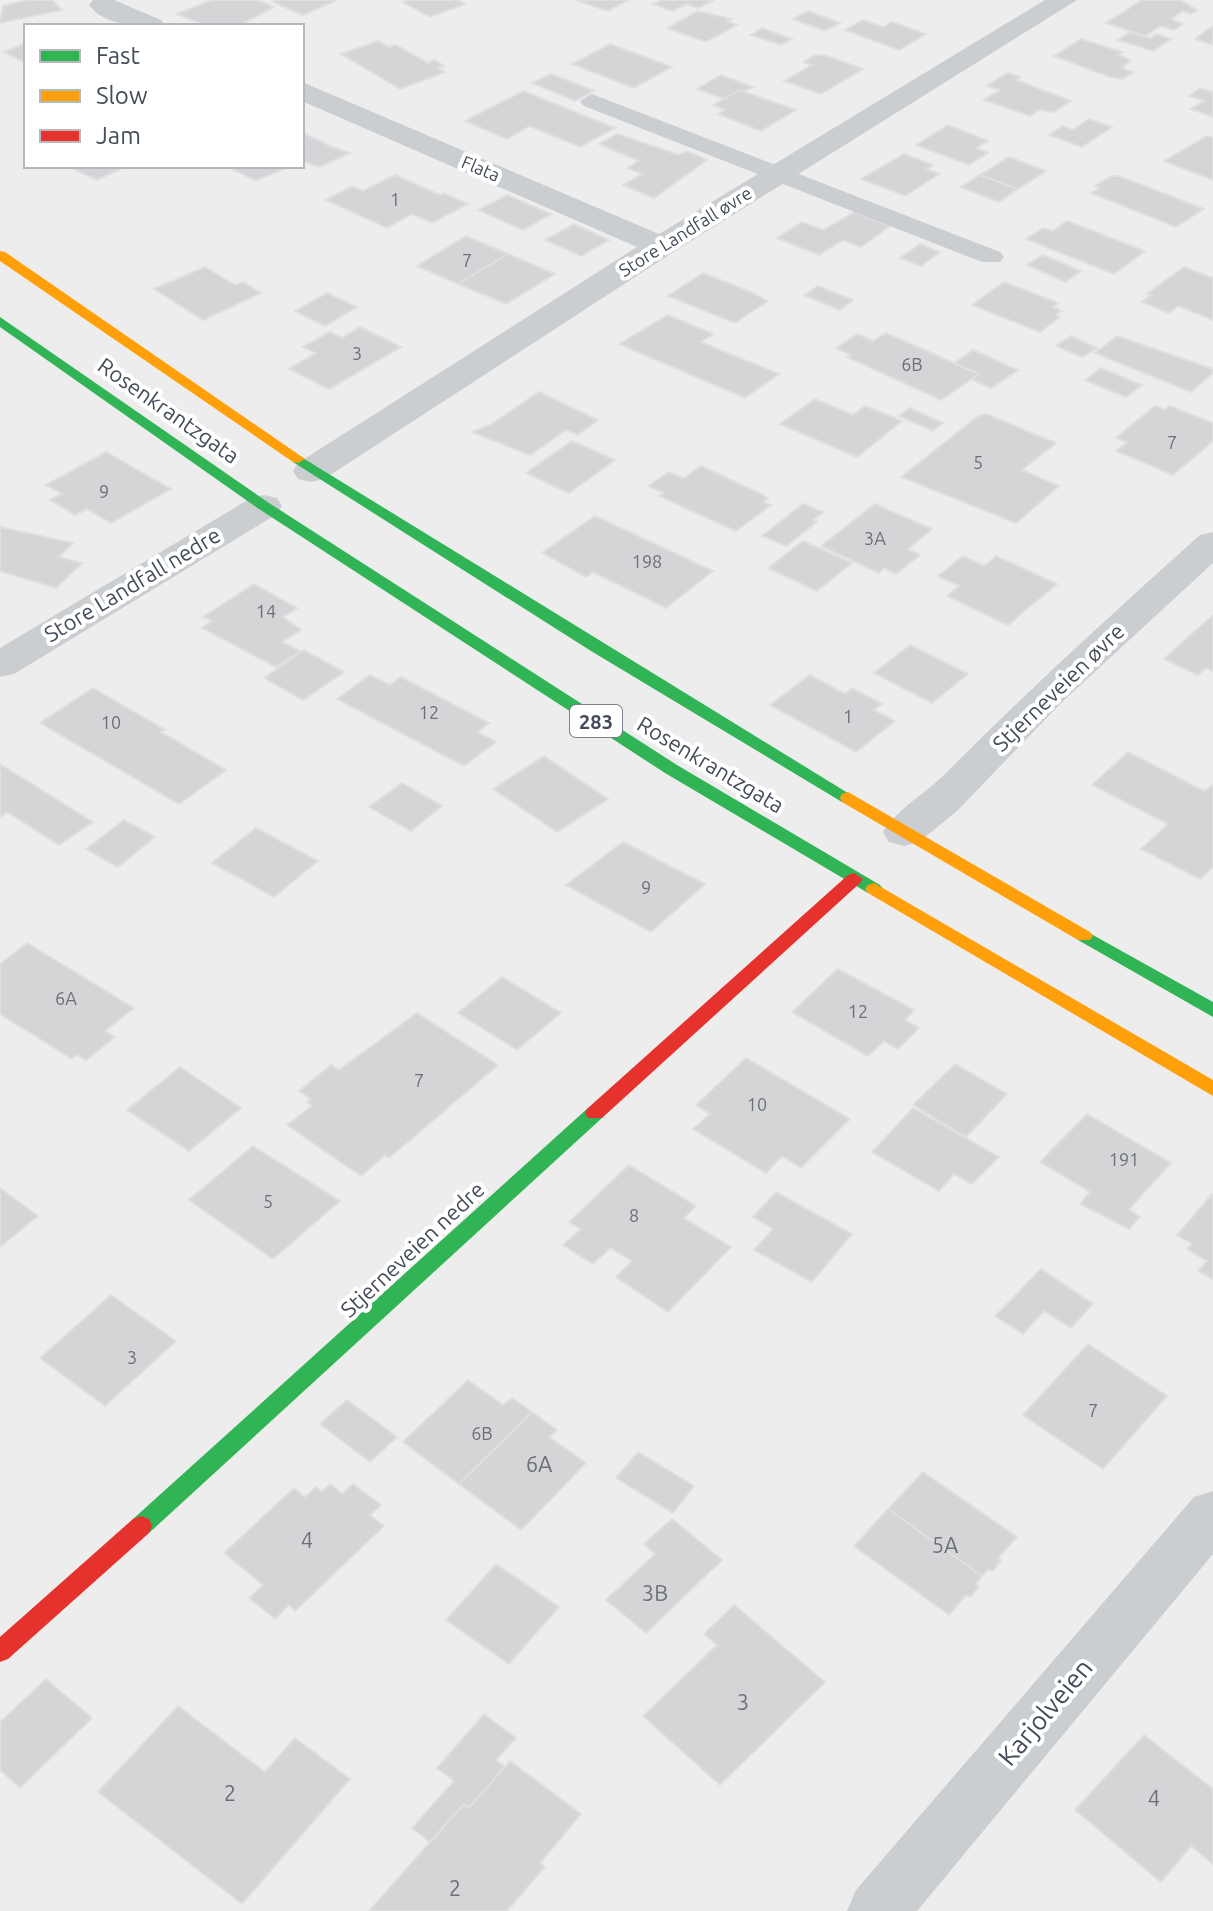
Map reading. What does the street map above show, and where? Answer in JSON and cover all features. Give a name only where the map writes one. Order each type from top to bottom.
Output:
[{"type":"main road","name":"Rosenkrantzgata","points":[[0,255],[144,359],[311,471],[602,654],[1213,1010]]},
{"type":"main road","name":"Rosenkrantzgata","points":[[0,321],[264,506],[671,769],[1213,1089]]},
{"type":"main road","name":"Stjerneveien nedre","points":[[0,1652],[285,1399],[699,1015],[854,879]]},
{"type":"street","name":"Store Landfall øvre","points":[[311,471],[661,246],[1064,0]]},
{"type":"street","points":[[109,3],[147,24]]},
{"type":"street","name":"Flata","points":[[304,92],[661,246]]},
{"type":"street","name":"Store Landfall nedre","points":[[0,665],[264,506]]},
{"type":"street","name":"Stjerneveien øvre","points":[[904,832],[942,801],[1047,694],[1213,543]]},
{"type":"street","name":"Karjolveien","points":[[878,1911],[1213,1514]]},
{"type":"lane","points":[[592,101],[991,257]]},
{"type":"building","points":[[28,0],[52,0],[62,10],[0,23],[3,6]]},
{"type":"building","points":[[212,0],[257,0],[274,7],[242,24],[201,24],[177,14]]},
{"type":"building","points":[[337,0],[303,15],[273,2]]},
{"type":"building","points":[[458,0],[465,4],[430,17],[403,2]]},
{"type":"building","points":[[575,0],[628,0],[608,11]]},
{"type":"building","points":[[662,0],[714,0],[698,8],[687,4],[672,11],[653,4]]},
{"type":"building","points":[[1142,0],[1180,0],[1197,10],[1191,14],[1183,11],[1171,19],[1183,24],[1174,30],[1160,26],[1145,36],[1106,23]]},
{"type":"building","points":[[698,11],[731,19],[726,21],[737,25],[706,42],[667,28]]},
{"type":"building","points":[[808,11],[840,23],[825,31],[793,19]]},
{"type":"building","points":[[863,20],[883,27],[892,22],[926,34],[899,50],[845,30]]},
{"type":"building","points":[[1213,26],[1213,45],[1195,39]]},
{"type":"building","points":[[762,28],[792,39],[781,45],[751,35]]},
{"type":"building","points":[[1130,32],[1150,38],[1156,34],[1171,39],[1153,51],[1118,40]]},
{"type":"building","points":[[1081,39],[1122,52],[1118,55],[1131,60],[1122,68],[1133,72],[1123,79],[1110,77],[1054,56]]},
{"type":"building","points":[[378,41],[389,47],[396,45],[428,63],[434,60],[444,66],[438,68],[445,72],[400,89],[341,54]]},
{"type":"building","points":[[24,44],[24,62],[4,52]]},
{"type":"building","points":[[610,44],[672,67],[634,88],[572,64]]},
{"type":"building","points":[[815,55],[863,69],[821,94],[784,81],[812,65],[804,62]]},
{"type":"building","points":[[1007,73],[1020,77],[1016,80],[1071,101],[1054,112],[1038,110],[1030,116],[984,100],[1000,90],[987,86]]},
{"type":"building","points":[[551,74],[594,91],[575,101],[532,83]]},
{"type":"building","points":[[721,75],[753,87],[724,99],[697,89]]},
{"type":"building","points":[[1200,88],[1213,92],[1213,117],[1191,109],[1204,101],[1189,96]]},
{"type":"building","points":[[740,90],[796,110],[761,131],[718,114],[725,110],[713,105]]},
{"type":"building","points":[[523,91],[615,128],[580,147],[530,126],[507,139],[465,121]]},
{"type":"building","points":[[1089,119],[1112,127],[1082,147],[1049,135],[1063,126],[1072,130]]},
{"type":"building","points":[[948,125],[988,141],[976,148],[988,153],[969,165],[916,145]]},
{"type":"building","points":[[304,133],[350,153],[319,167],[304,162]]},
{"type":"building","points":[[617,134],[679,155],[687,151],[707,160],[654,198],[623,185],[642,174],[627,168],[639,161],[599,144]]},
{"type":"building","points":[[1207,136],[1213,138],[1213,180],[1164,161]]},
{"type":"building","points":[[904,154],[933,165],[927,169],[939,174],[905,196],[861,179]]},
{"type":"building","points":[[1009,157],[1046,171],[1018,189],[980,175]]},
{"type":"building","points":[[71,168],[123,168],[97,180]]},
{"type":"building","points":[[230,168],[285,168],[256,181]]},
{"type":"building","points":[[395,175],[468,204],[432,223],[412,214],[387,228],[326,200],[352,186],[363,191]]},
{"type":"building","points":[[980,175],[1018,189],[999,202],[960,187]]},
{"type":"building","points":[[1112,176],[1204,209],[1176,227],[1091,193],[1100,188],[1095,186]]},
{"type":"building","points":[[507,195],[551,214],[523,230],[478,210]]},
{"type":"building","points":[[855,212],[890,226],[861,247],[843,240],[819,255],[777,238],[802,222],[823,230]]},
{"type":"building","points":[[1067,221],[1145,251],[1114,274],[1026,239],[1043,228],[1053,231]]},
{"type":"building","points":[[574,224],[609,240],[581,256],[545,240]]},
{"type":"building","points":[[466,236],[508,254],[458,284],[417,266]]},
{"type":"building","points":[[920,244],[940,252],[921,266],[900,258]]},
{"type":"building","points":[[508,254],[555,274],[506,304],[458,284]]},
{"type":"building","points":[[1043,255],[1081,271],[1065,282],[1027,265]]},
{"type":"building","points":[[205,267],[235,285],[243,282],[261,293],[203,320],[154,289]]},
{"type":"building","points":[[1184,267],[1213,278],[1213,320],[1178,306],[1169,313],[1142,302],[1151,295],[1147,294]]},
{"type":"building","points":[[703,273],[768,301],[735,323],[668,296]]},
{"type":"building","points":[[1004,282],[1058,303],[1053,307],[1062,311],[1056,315],[1060,317],[1040,332],[972,305]]},
{"type":"building","points":[[818,286],[853,300],[840,310],[804,295]]},
{"type":"building","points":[[327,293],[357,307],[325,326],[295,311]]},
{"type":"building","points":[[668,315],[713,334],[701,342],[779,374],[745,398],[619,344]]},
{"type":"building","points":[[360,327],[401,347],[329,389],[289,369],[316,353],[303,347],[330,332],[342,338]]},
{"type":"building","points":[[886,333],[979,374],[941,400],[847,357],[851,355],[836,348],[858,334],[873,341]]},
{"type":"building","points":[[1071,336],[1097,348],[1082,357],[1056,346]]},
{"type":"building","points":[[1117,336],[1213,369],[1213,373],[1191,392],[1095,353]]},
{"type":"building","points":[[973,350],[1018,370],[991,388],[971,379],[979,374],[954,363]]},
{"type":"building","points":[[1101,368],[1142,385],[1126,397],[1085,380]]},
{"type":"building","points":[[539,392],[598,420],[578,435],[566,430],[530,455],[472,432],[490,425]]},
{"type":"building","points":[[815,399],[853,415],[865,406],[902,421],[857,457],[780,424]]},
{"type":"building","points":[[1155,406],[1165,410],[1170,406],[1213,423],[1213,441],[1173,475],[1116,451],[1127,442],[1116,438]]},
{"type":"building","points":[[910,408],[943,423],[933,431],[899,416]]},
{"type":"building","points":[[986,414],[1056,443],[1022,470],[1059,486],[1016,523],[901,477],[977,417]]},
{"type":"building","points":[[572,441],[615,460],[569,493],[526,473]]},
{"type":"building","points":[[106,452],[171,489],[111,523],[87,509],[75,515],[50,500],[62,494],[46,485]]},
{"type":"building","points":[[701,466],[768,498],[763,502],[771,505],[736,531],[659,496],[664,493],[648,486],[669,472],[684,478]]},
{"type":"building","points":[[803,504],[823,512],[813,520],[817,522],[786,546],[762,536]]},
{"type":"building","points":[[875,504],[932,529],[908,549],[920,555],[896,574],[884,568],[879,573],[821,546]]},
{"type":"building","points":[[595,516],[713,571],[666,608],[593,572],[586,577],[542,553]]},
{"type":"building","points":[[0,527],[73,543],[59,557],[82,563],[56,588],[0,571]]},
{"type":"building","points":[[803,541],[852,563],[817,591],[768,568]]},
{"type":"building","points":[[963,556],[984,566],[996,556],[1057,584],[1008,625],[947,596],[959,586],[938,576]]},
{"type":"building","points":[[254,584],[297,608],[283,617],[301,630],[282,642],[300,651],[276,667],[202,628],[212,621],[203,617]]},
{"type":"building","points":[[1213,615],[1213,671],[1206,668],[1198,675],[1164,659]]},
{"type":"building","points":[[910,645],[968,674],[932,703],[874,673]]},
{"type":"building","points":[[304,650],[344,672],[303,700],[264,678]]},
{"type":"building","points":[[370,675],[390,685],[401,677],[489,723],[478,732],[496,742],[464,766],[337,699]]},
{"type":"building","points":[[810,675],[845,694],[852,688],[882,704],[874,710],[895,721],[856,752],[770,705]]},
{"type":"building","points":[[93,688],[226,770],[179,804],[40,723]]},
{"type":"building","points":[[1128,752],[1204,791],[1213,785],[1213,867],[1200,879],[1141,849],[1168,824],[1092,785]]},
{"type":"building","points":[[544,756],[608,799],[557,832],[493,789]]},
{"type":"building","points":[[0,764],[93,822],[59,845],[7,812],[0,817]]},
{"type":"building","points":[[402,783],[442,806],[411,831],[369,807]]},
{"type":"building","points":[[124,820],[155,837],[118,867],[86,849]]},
{"type":"building","points":[[256,828],[318,861],[274,897],[212,863]]},
{"type":"building","points":[[623,842],[705,884],[651,932],[566,885]]},
{"type":"building","points":[[27,943],[134,1008],[105,1031],[115,1037],[86,1060],[77,1055],[72,1059],[0,1014],[0,964]]},
{"type":"building","points":[[838,969],[914,1010],[905,1020],[919,1028],[898,1049],[884,1041],[868,1056],[792,1012]]},
{"type":"building","points":[[502,977],[561,1013],[517,1050],[458,1013]]},
{"type":"building","points":[[417,1013],[498,1065],[389,1158],[385,1155],[361,1176],[287,1125],[312,1106],[307,1102],[311,1099],[299,1091],[331,1065],[339,1070]]},
{"type":"building","points":[[746,1058],[850,1119],[801,1168],[782,1156],[766,1173],[693,1129],[710,1114],[696,1105]]},
{"type":"building","points":[[955,1064],[1007,1094],[966,1137],[913,1105]]},
{"type":"building","points":[[180,1067],[241,1108],[189,1151],[127,1110]]},
{"type":"building","points":[[913,1108],[999,1157],[972,1184],[954,1174],[939,1191],[872,1152]]},
{"type":"building","points":[[1087,1114],[1171,1163],[1129,1209],[1140,1217],[1129,1229],[1080,1204],[1090,1192],[1040,1162]]},
{"type":"building","points":[[253,1146],[340,1201],[273,1259],[189,1200]]},
{"type":"building","points":[[629,1165],[696,1206],[684,1218],[731,1247],[668,1312],[616,1277],[632,1261],[610,1248],[593,1264],[563,1245],[581,1229],[569,1222]]},
{"type":"building","points":[[0,1188],[38,1216],[0,1247]]},
{"type":"building","points":[[776,1192],[852,1234],[812,1282],[754,1250],[773,1229],[753,1217]]},
{"type":"building","points":[[1212,1194],[1213,1279],[1198,1271],[1207,1261],[1187,1249],[1192,1244],[1177,1235]]},
{"type":"building","points":[[1041,1269],[1093,1304],[1071,1328],[1044,1311],[1023,1334],[995,1316]]},
{"type":"building","points":[[111,1295],[176,1341],[105,1406],[40,1358]]},
{"type":"building","points":[[1088,1344],[1167,1396],[1103,1469],[1023,1415]]},
{"type":"building","points":[[468,1380],[503,1405],[512,1398],[532,1412],[459,1484],[403,1442]]},
{"type":"building","points":[[347,1400],[397,1437],[370,1462],[320,1424]]},
{"type":"building","points":[[532,1412],[557,1430],[549,1437],[586,1463],[521,1530],[459,1484]]},
{"type":"building","points":[[638,1452],[694,1486],[673,1513],[616,1478]]},
{"type":"building","points":[[923,1472],[1017,1537],[998,1558],[1001,1560],[993,1571],[989,1569],[982,1576],[888,1509]]},
{"type":"building","points":[[330,1484],[342,1494],[353,1484],[381,1505],[370,1515],[384,1526],[295,1611],[289,1605],[275,1619],[249,1598],[263,1585],[224,1553],[294,1488],[305,1497],[316,1487],[322,1492]]},
{"type":"building","points":[[888,1509],[982,1576],[976,1584],[979,1587],[970,1597],[966,1595],[949,1615],[854,1546]]},
{"type":"building","points":[[672,1519],[722,1560],[646,1633],[606,1600],[655,1554],[644,1544]]},
{"type":"building","points":[[496,1564],[559,1607],[509,1664],[446,1620]]},
{"type":"building","points":[[734,1605],[825,1682],[720,1785],[643,1716],[717,1645],[704,1634]]},
{"type":"building","points":[[46,1679],[92,1718],[20,1788],[0,1770],[0,1722]]},
{"type":"building","points":[[178,1706],[265,1772],[295,1738],[350,1779],[242,1904],[98,1792]]},
{"type":"building","points":[[484,1714],[516,1738],[496,1760],[505,1767],[469,1808],[464,1804],[430,1842],[412,1828],[454,1781],[437,1768]]},
{"type":"building","points":[[1144,1735],[1213,1789],[1213,1864],[1191,1846],[1161,1882],[1075,1810]]},
{"type":"building","points":[[510,1761],[581,1814],[540,1863],[545,1867],[507,1911],[369,1911],[464,1804],[469,1808]]},
{"type":"traffic: fast","points":[[0,321],[264,506],[671,769],[874,889]]},
{"type":"traffic: fast","points":[[298,459],[597,648],[848,798]]},
{"type":"traffic: fast","points":[[1084,936],[1213,1010]]},
{"type":"traffic: fast","points":[[141,1526],[595,1113]]},
{"type":"traffic: slow","points":[[0,255],[298,459]]},
{"type":"traffic: slow","points":[[848,798],[1084,936]]},
{"type":"traffic: slow","points":[[874,889],[1213,1089]]},
{"type":"traffic: jam","points":[[595,1113],[854,879]]},
{"type":"traffic: jam","points":[[0,1652],[141,1526]]}]
